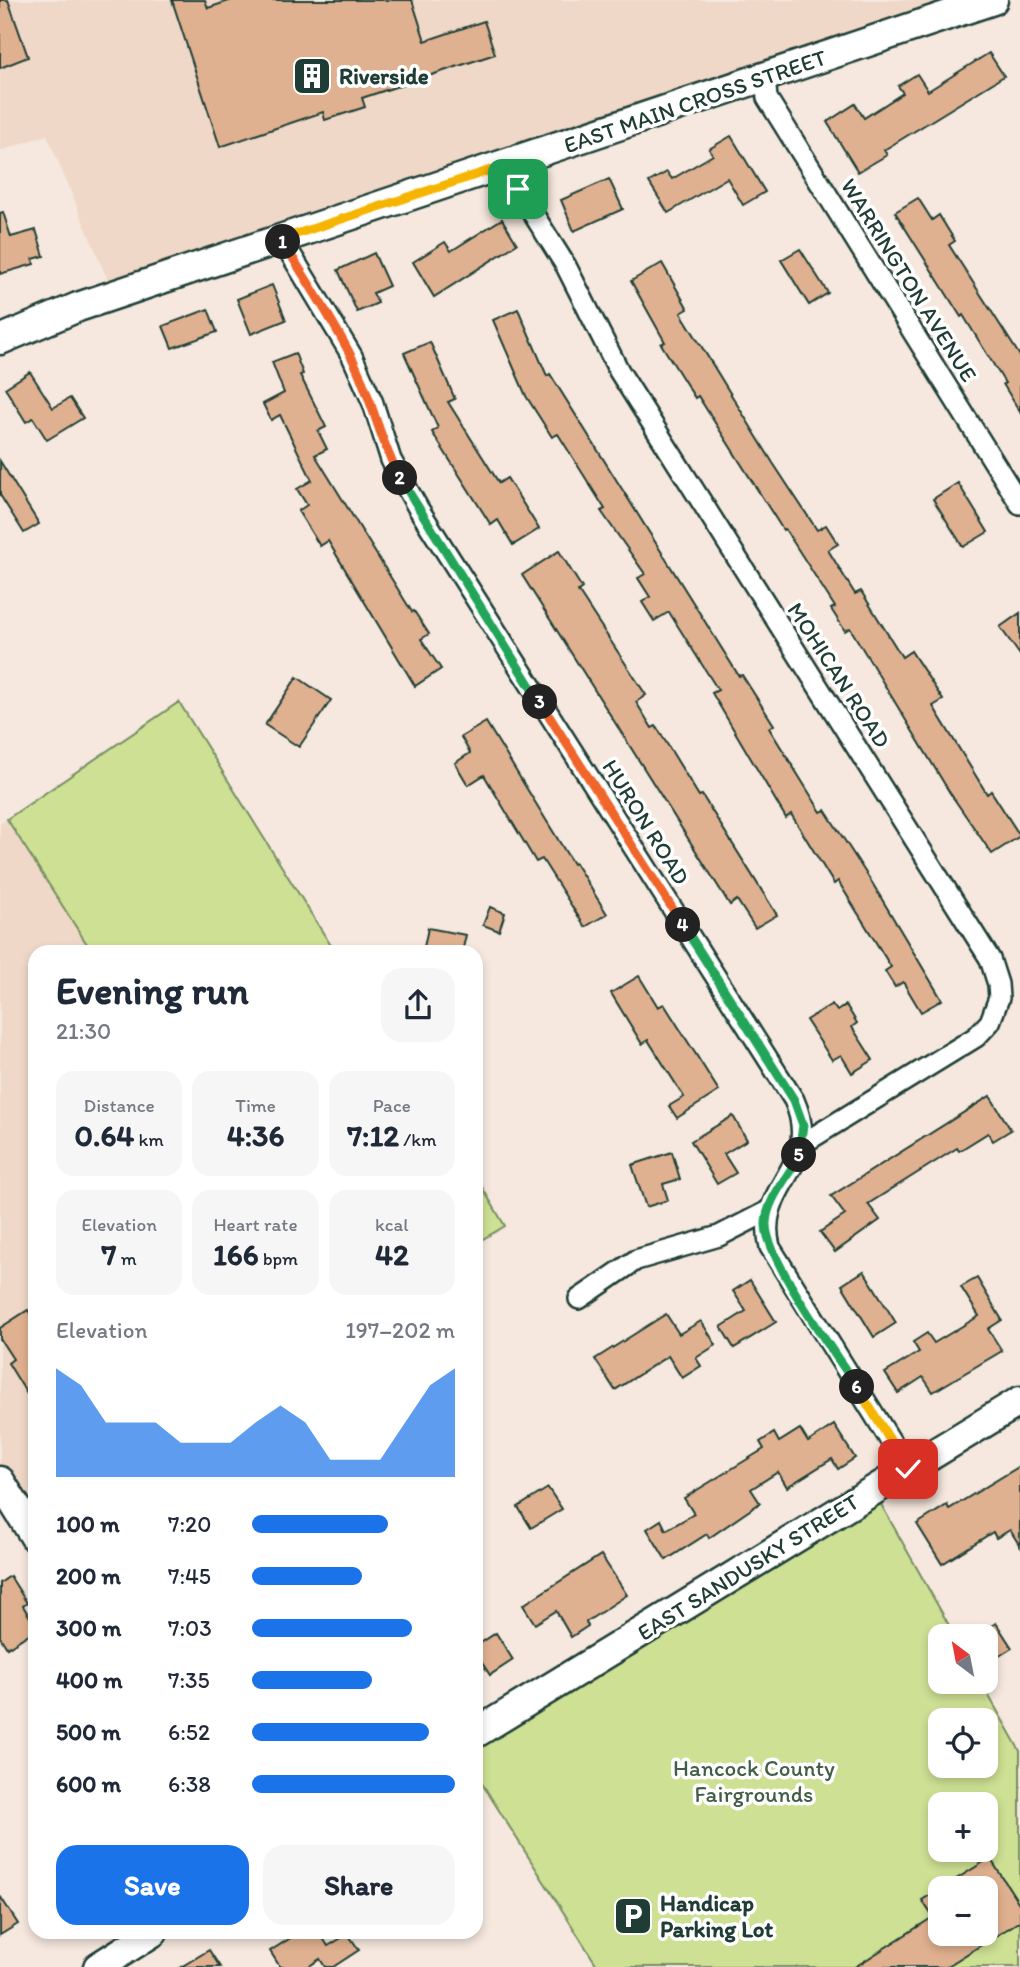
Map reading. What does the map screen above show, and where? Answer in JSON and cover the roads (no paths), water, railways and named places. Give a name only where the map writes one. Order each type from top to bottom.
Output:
[{"type":"main road","name":"EAST MAIN CROSS STREET","points":[[0,340],[66,311],[993,0]]},
{"type":"main road","name":"EAST SANDUSKY STREET","points":[[483,1729],[1020,1401]]},
{"type":"main road","points":[[0,1481],[28,1526]]},
{"type":"main road","points":[[98,1967],[142,1939]]},
{"type":"street","name":"WARRINGTON AVENUE","points":[[765,78],[769,101],[1020,504]]},
{"type":"street","name":"MOHICAN ROAD","points":[[503,166],[586,301],[619,371],[777,624],[928,857],[995,971],[999,998],[996,1012],[976,1037],[802,1144]]},
{"type":"street","name":"HURON ROAD","points":[[281,239],[352,356],[373,403],[391,460],[418,508],[794,1100],[803,1125],[802,1144]]},
{"type":"street","points":[[802,1144],[795,1163],[768,1211],[767,1235],[782,1270],[908,1469]]},
{"type":"street","points":[[579,1298],[636,1260],[719,1236],[768,1211]]},
{"type":"place","name":"Riverside","points":[[312,76]]},
{"type":"place","name":"Handicap Parking Lot","points":[[633,1916]]},
{"type":"park label","name":"Hancock County Fairgrounds","points":[[754,1781]]}]
